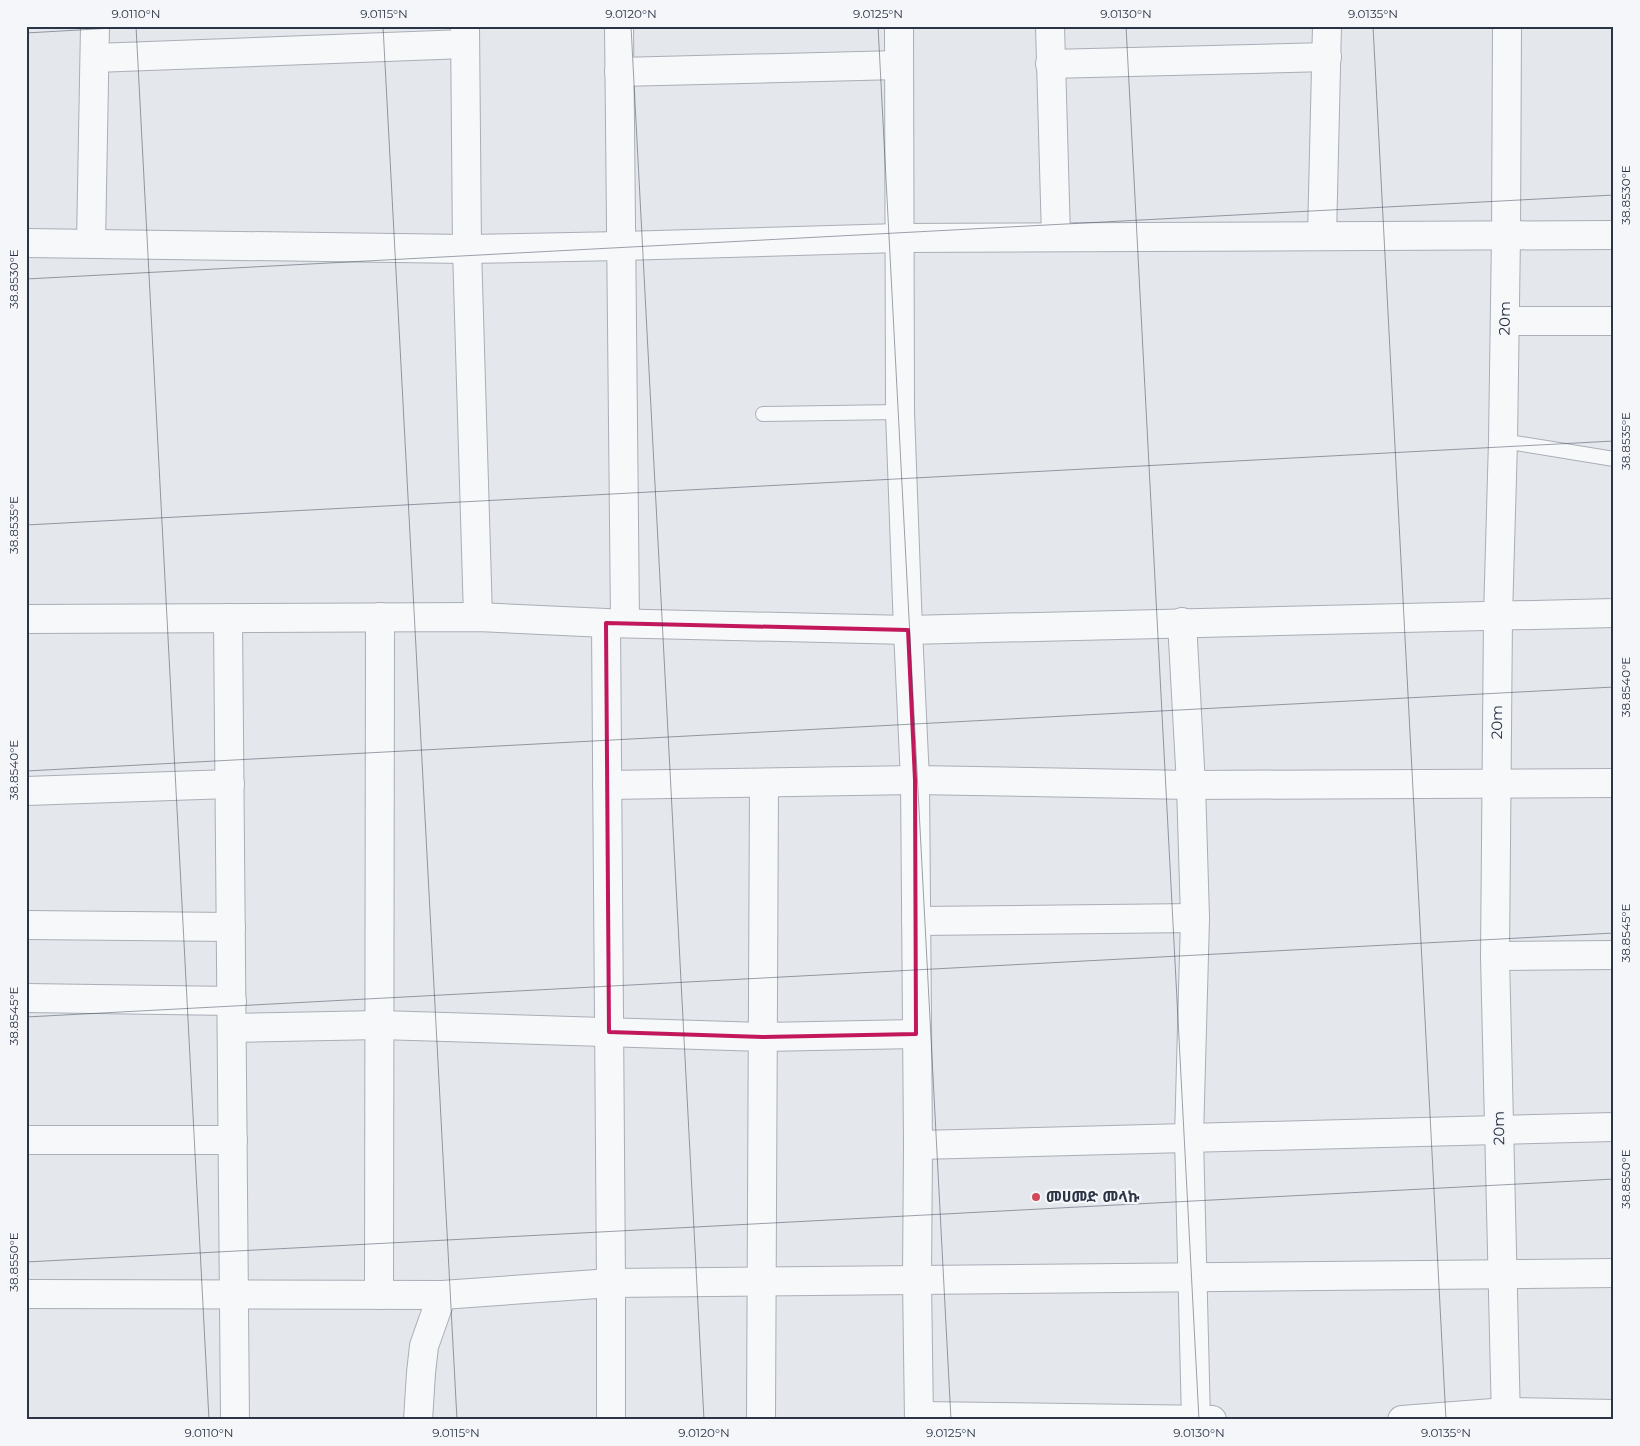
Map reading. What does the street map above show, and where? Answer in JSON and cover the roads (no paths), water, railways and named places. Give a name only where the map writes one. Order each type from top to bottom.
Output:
[{"type":"street","points":[[92,243],[95,26]]},
{"type":"street","points":[[611,1420],[607,785],[615,622],[621,246],[619,26]]},
{"type":"street","points":[[899,26],[900,412],[915,780],[919,1418],[1201,1419],[1193,1278],[1189,1138],[1195,918],[1191,785],[1182,622]]},
{"type":"street","points":[[1050,26],[1056,237]]},
{"type":"street","points":[[1322,236],[1327,26]]},
{"type":"street","name":"20m","points":[[1506,1416],[1495,956],[1498,617],[1505,321],[1507,26]]},
{"type":"street","points":[[95,58],[465,35],[467,249],[478,616]]},
{"type":"street","points":[[1050,64],[1327,57]]},
{"type":"street","points":[[619,72],[899,65]]},
{"type":"street","points":[[26,243],[467,249],[899,238],[1614,235]]},
{"type":"street","points":[[1505,321],[1614,321]]},
{"type":"street","points":[[26,619],[478,616],[615,622],[908,630],[1614,613]]},
{"type":"street","points":[[379,1295],[380,617]]},
{"type":"street","points":[[228,618],[235,1420]]},
{"type":"street","points":[[607,785],[915,780],[1191,785],[1614,783]]},
{"type":"street","points":[[761,1420],[764,782]]},
{"type":"street","points":[[26,791],[230,784]]},
{"type":"street","points":[[916,921],[1195,918]]},
{"type":"street","points":[[26,925],[231,927]]},
{"type":"street","points":[[1495,956],[1614,955]]},
{"type":"street","points":[[26,998],[232,1001]]},
{"type":"street","points":[[232,1028],[380,1025],[763,1037],[916,1034]]},
{"type":"street","points":[[918,1145],[1614,1127]]},
{"type":"street","points":[[26,1140],[233,1140]]},
{"type":"street","points":[[26,1294],[442,1295],[611,1283],[1614,1274]]},
{"type":"street","points":[[418,1420],[424,1346],[442,1295]]},
{"type":"street","points":[[1402,1420],[1614,1414]]},
{"type":"lane","points":[[763,414],[900,412]]},
{"type":"lane","points":[[1503,441],[1614,459]]},
{"type":"place","name":"መሀመድ መላኩ","points":[[1036,1197]]}]
